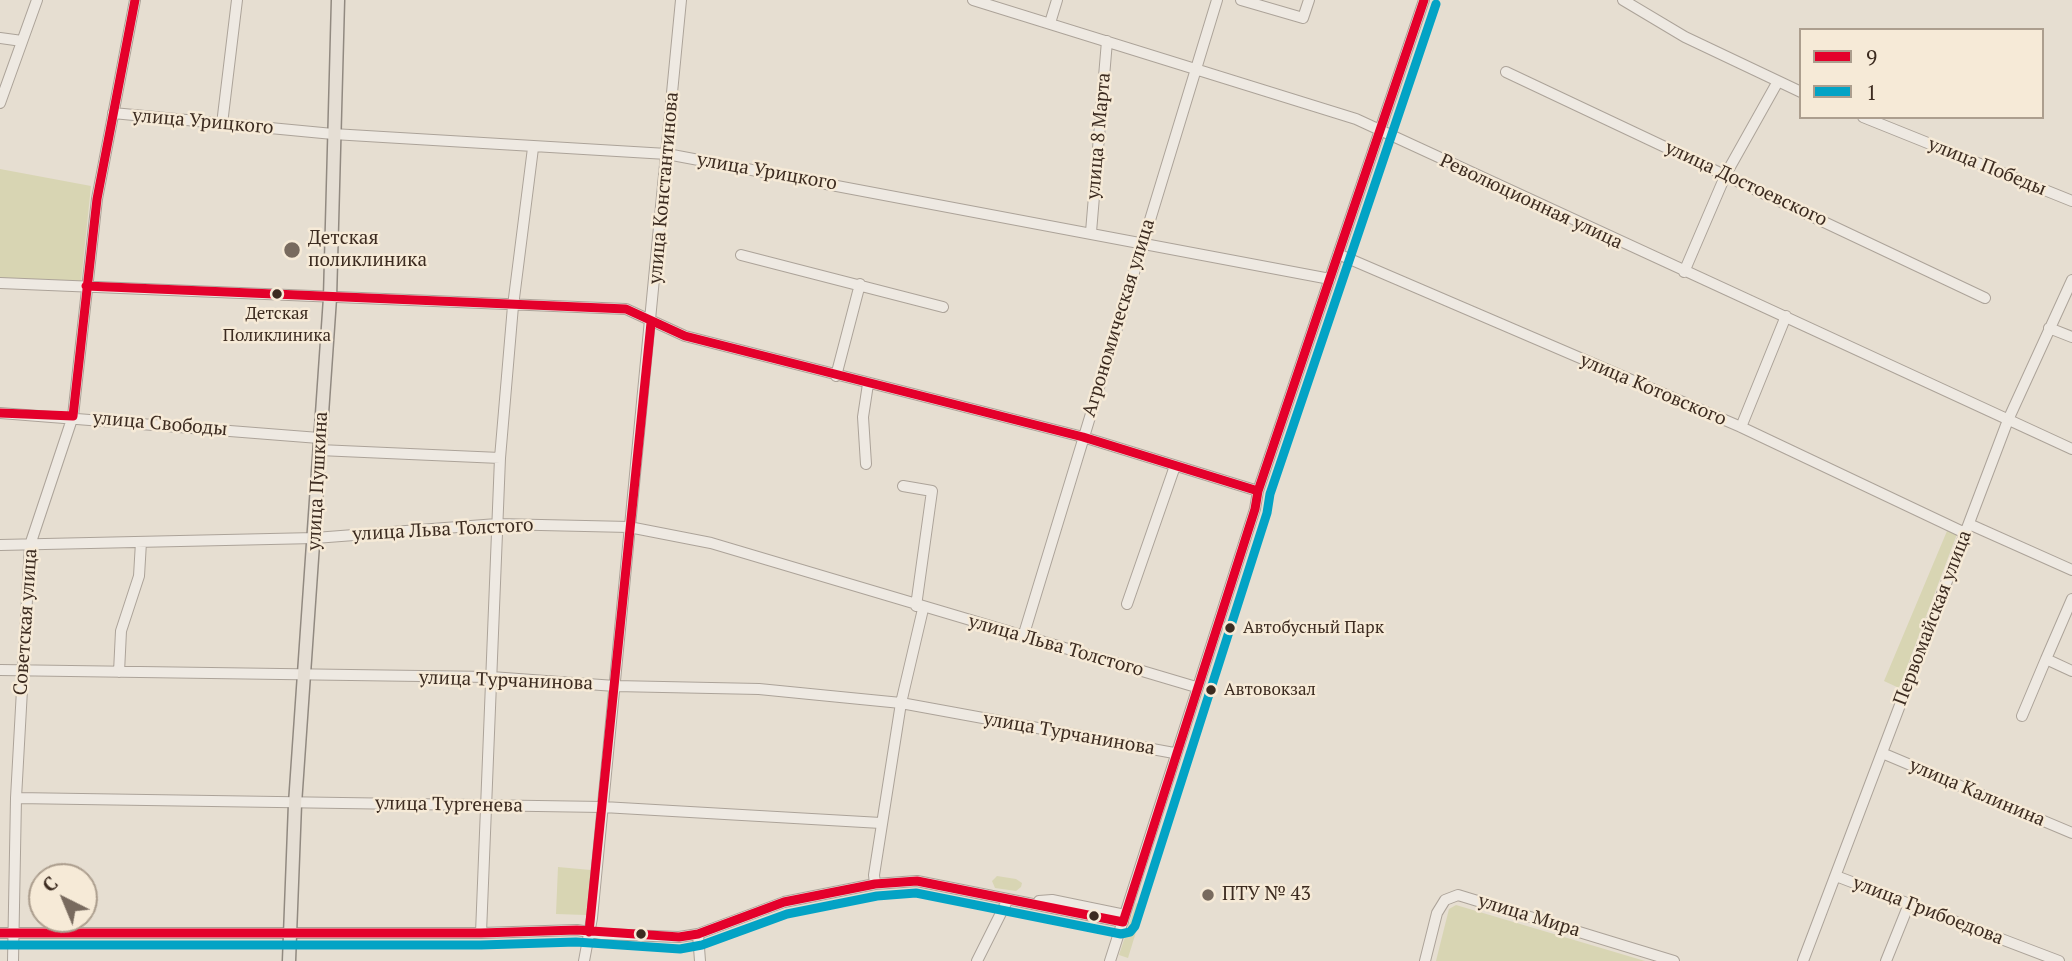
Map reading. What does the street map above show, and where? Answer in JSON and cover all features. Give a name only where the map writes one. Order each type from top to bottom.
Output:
[{"type":"main road","name":"улица Пушкина","points":[[289,961],[295,804],[330,298],[338,0]]},
{"type":"street","points":[[0,103],[37,0]]},
{"type":"street","name":"Советская улица","points":[[13,961],[16,798],[30,545],[73,416],[97,199],[135,0]]},
{"type":"street","points":[[222,124],[237,0]]},
{"type":"street","name":"улица Константинова","points":[[584,961],[590,930],[603,807],[681,0]]},
{"type":"street","name":"Революционная улица","points":[[973,0],[1196,67],[1356,119],[2072,449]]},
{"type":"street","points":[[1050,23],[1057,0]]},
{"type":"street","name":"Агрономическая улица","points":[[1023,637],[1217,0]]},
{"type":"street","points":[[1241,0],[1303,18],[1309,0]]},
{"type":"street","points":[[1110,961],[1174,753],[1255,509],[1258,491],[1424,0]]},
{"type":"street","points":[[1623,0],[1685,37],[1799,91]]},
{"type":"street","points":[[0,38],[22,41]]},
{"type":"street","name":"улица 8 Марта","points":[[1091,232],[1107,41]]},
{"type":"street","name":"улица Достоевского","points":[[1506,72],[1985,298]]},
{"type":"street","points":[[1684,271],[1726,174],[1777,83]]},
{"type":"street","name":"улица Урицкого","points":[[113,113],[333,134],[533,148],[667,153],[1143,241],[1330,279]]},
{"type":"street","name":"улица Победы","points":[[1868,119],[2072,201]]},
{"type":"street","points":[[481,933],[500,458],[513,306],[533,148]]},
{"type":"street","name":"улица Котовского","points":[[1338,254],[1741,427],[1967,528],[2072,570]]},
{"type":"street","points":[[741,255],[943,307]]},
{"type":"street","name":"Первомайская улица","points":[[1803,961],[2008,420],[2072,280]]},
{"type":"street","points":[[0,284],[626,309],[651,323],[685,336],[1083,437],[1258,491]]},
{"type":"street","points":[[836,376],[860,284]]},
{"type":"street","points":[[1741,427],[1786,316]]},
{"type":"street","points":[[2049,328],[2072,337]]},
{"type":"street","points":[[866,464],[863,416],[868,384]]},
{"type":"street","name":"улица Свободы","points":[[0,413],[73,416],[319,444],[500,458]]},
{"type":"street","points":[[1126,604],[1175,466]]},
{"type":"street","points":[[875,881],[881,823],[920,607],[932,491],[903,486]]},
{"type":"street","name":"улица Льва Толстого","points":[[0,545],[315,538],[497,524],[629,527],[711,543],[1196,687]]},
{"type":"street","points":[[119,672],[121,631],[139,576],[141,542]]},
{"type":"street","points":[[2022,716],[2072,599]]},
{"type":"street","points":[[2046,659],[2072,671]]},
{"type":"street","name":"улица Турчанинова","points":[[0,670],[491,677],[615,686],[759,689],[901,704],[1174,753]]},
{"type":"street","name":"улица Калинина","points":[[1882,753],[2072,833]]},
{"type":"street","name":"улица Тургенева","points":[[16,798],[603,807],[881,823]]},
{"type":"street","points":[[0,933],[681,931],[790,896],[921,876],[988,892],[1052,900],[1124,918]]},
{"type":"street","name":"улица Грибоедова","points":[[1836,876],[2059,961]]},
{"type":"street","points":[[590,930],[678,937],[698,934],[784,902],[875,881],[917,881],[1124,918]]},
{"type":"street","name":"улица Мира","points":[[1425,961],[1437,913],[1445,900],[1458,895],[1674,961]]},
{"type":"street","points":[[976,961],[1008,898]]},
{"type":"street","points":[[1886,961],[1909,904]]},
{"type":"street","points":[[698,934],[700,961]]},
{"type":"shaded area","points":[[0,169],[91,186],[81,282],[0,280]]},
{"type":"shaded area","points":[[1947,531],[1957,534],[1899,688],[1884,681]]},
{"type":"shaded area","points":[[558,867],[591,870],[586,915],[556,914]]},
{"type":"shaded area","points":[[997,876],[1016,879],[1022,883],[1021,887],[1016,891],[995,888],[992,881]]},
{"type":"shaded area","points":[[1136,903],[1144,906],[1128,958],[1119,955]]},
{"type":"shaded area","points":[[1456,905],[1645,961],[1436,961],[1449,909]]},
{"type":"transit line","name":"9","points":[[0,413],[73,416],[97,199],[135,0]]},
{"type":"transit line","name":"9","points":[[0,933],[481,933],[577,930],[679,937],[698,934],[784,902],[875,884],[917,881],[1123,922],[1255,509],[1258,491],[1424,0]]},
{"type":"transit line","name":"1","points":[[0,945],[481,945],[576,942],[680,949],[702,945],[787,914],[877,896],[916,893],[1121,934],[1130,932],[1135,926],[1267,513],[1270,494],[1436,4]]},
{"type":"transit line","name":"9","points":[[86,286],[626,309],[685,336],[1083,437],[1258,491]]},
{"type":"transit line","name":"9","points":[[589,932],[651,323]]},
{"type":"place","name":"Детская поликлиника","points":[[292,250]]},
{"type":"place","name":"Детская Поликлиника","points":[[277,294]]},
{"type":"place","name":"Автобусный Парк","points":[[1230,628]]},
{"type":"place","name":"Автовокзал","points":[[1211,690]]},
{"type":"place","name":"ПТУ № 43","points":[[1208,895]]}]
